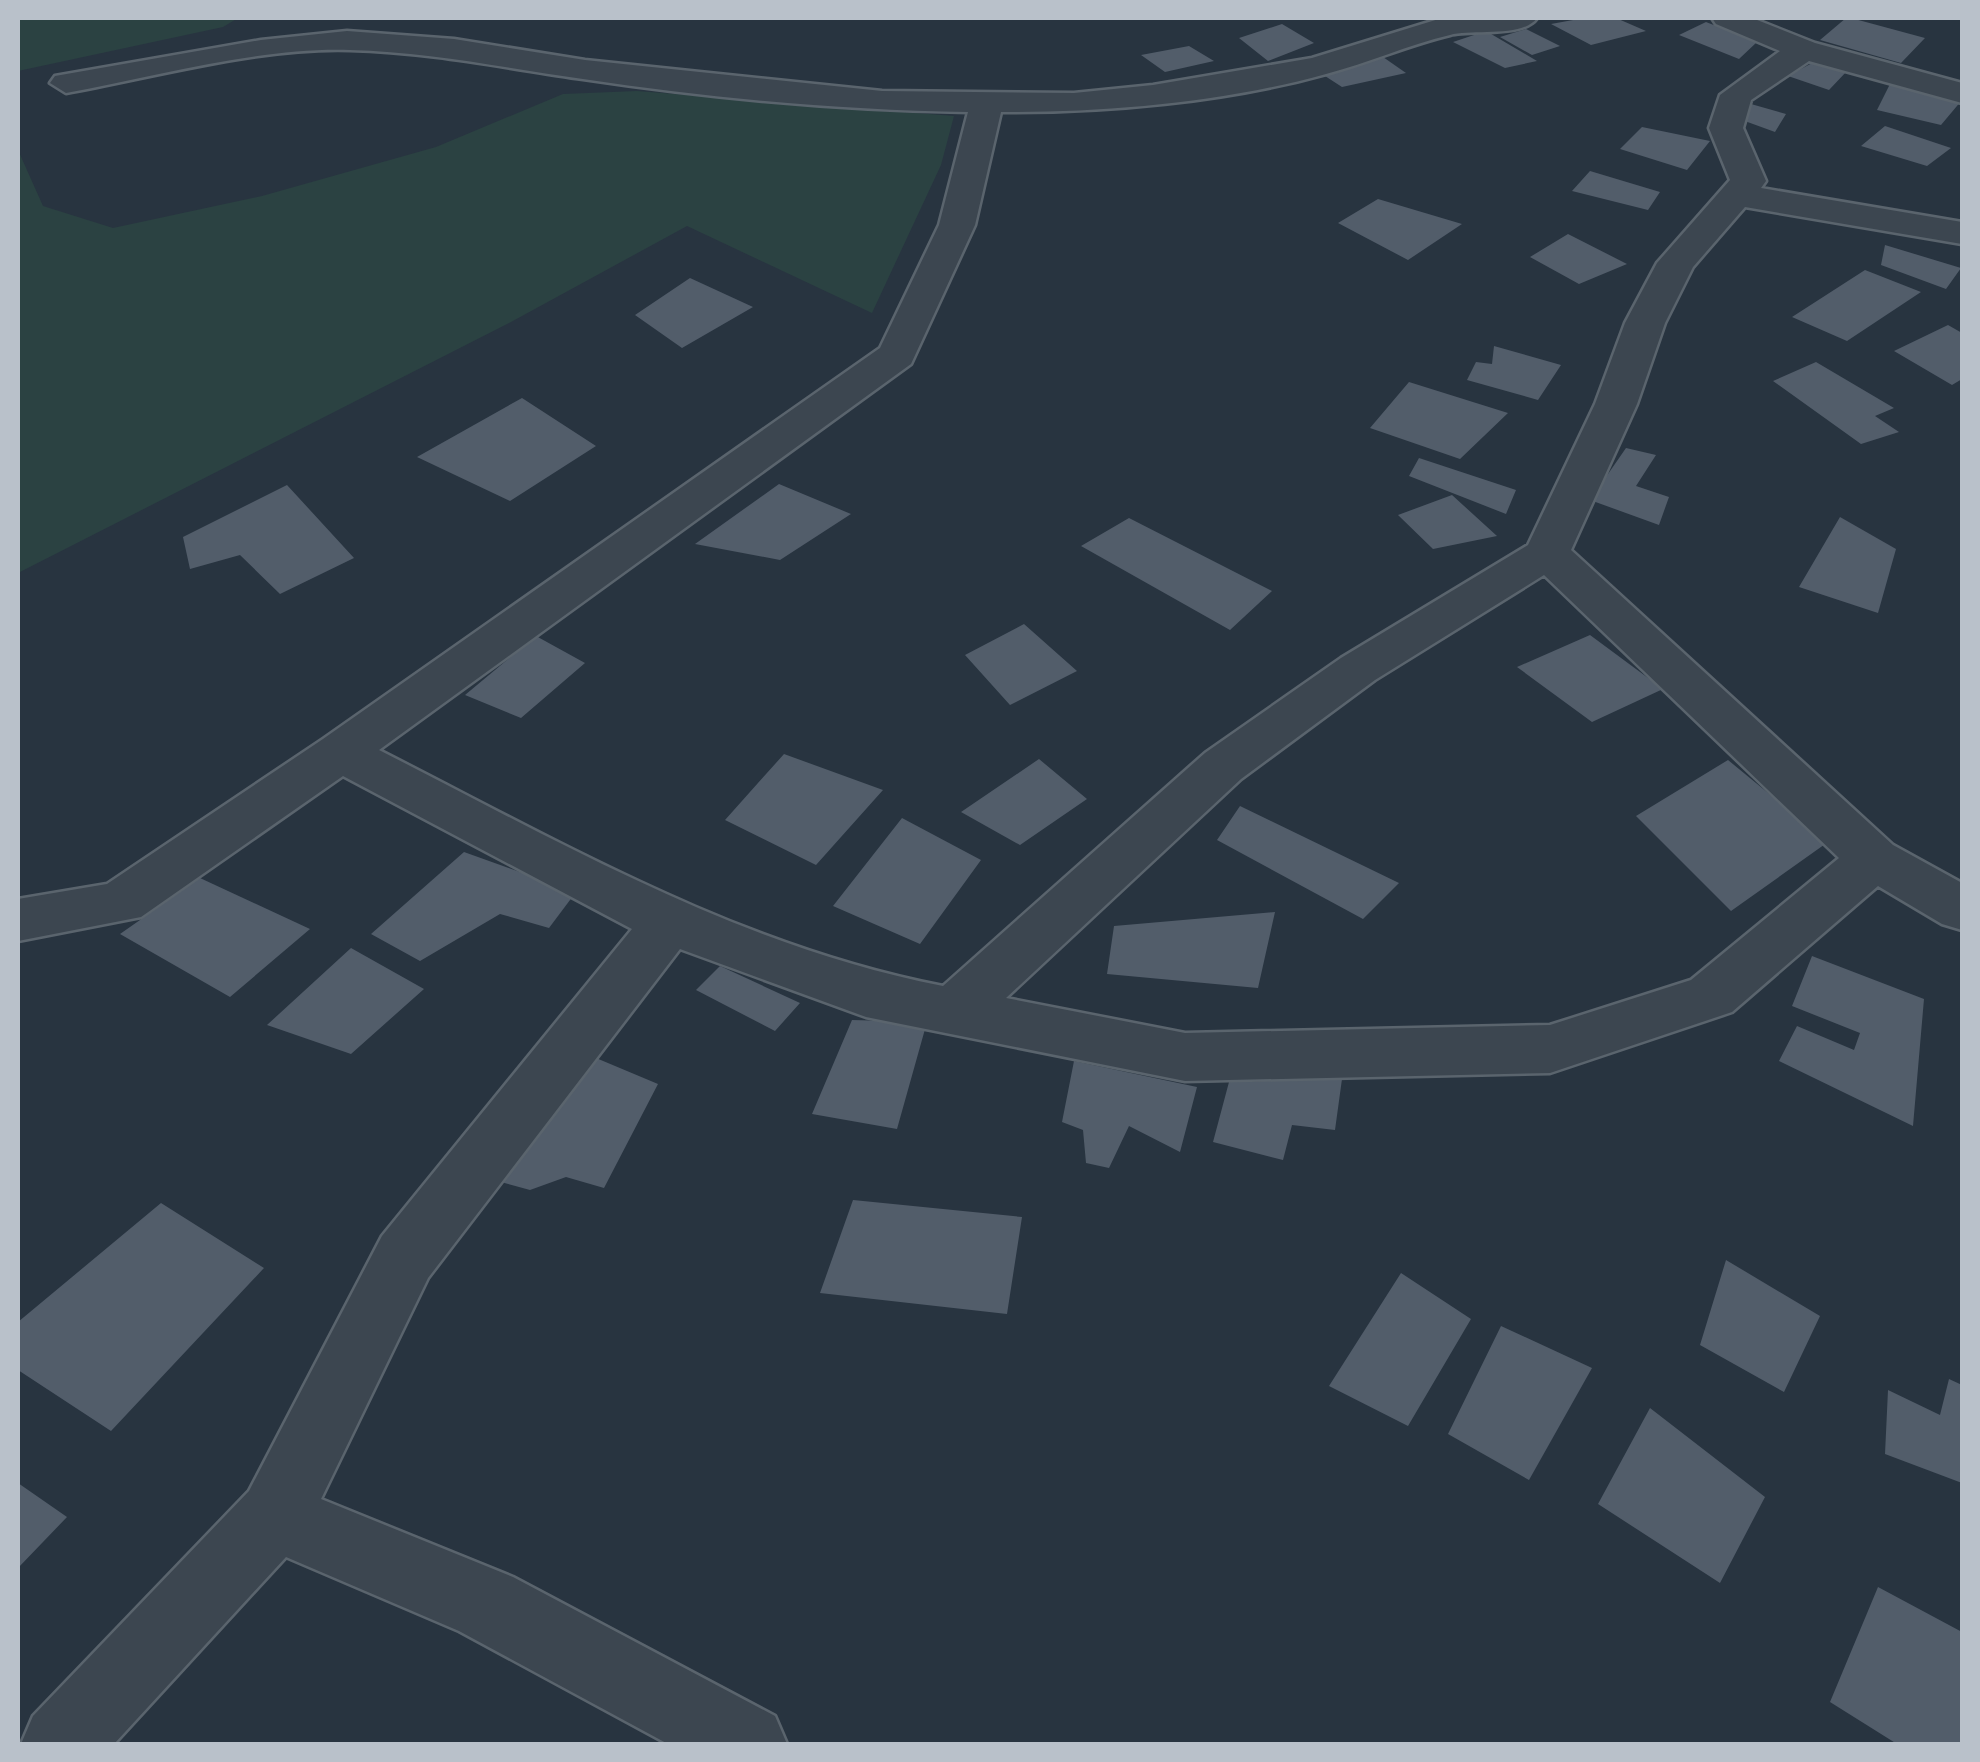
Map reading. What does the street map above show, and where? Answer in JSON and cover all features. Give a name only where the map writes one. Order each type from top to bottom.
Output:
[{"type":"street","points":[[66,83],[261,49],[347,40],[454,48],[585,70],[862,99],[986,105],[1074,103],[1152,95],[1317,67],[1449,25],[1522,18]]},
{"type":"street","points":[[1727,18],[1804,50],[1962,93]]},
{"type":"street","points":[[954,1011],[1223,766],[1358,670],[1547,553],[1668,278],[1748,181],[1726,128],[1736,95],[1804,50]]},
{"type":"street","points":[[18,920],[121,902],[341,752],[897,355],[957,225],[986,105]]},
{"type":"street","points":[[1738,194],[1962,233]]},
{"type":"street","points":[[1547,553],[1874,859],[1962,910]]},
{"type":"street","points":[[341,752],[669,923],[866,994],[1185,1058],[1550,1048],[1711,996],[1874,859]]},
{"type":"street","points":[[61,1744],[275,1516],[405,1256],[669,923]]},
{"type":"street","points":[[275,1516],[486,1604],[747,1744]]},
{"type":"green space","points":[[18,18],[238,18],[223,27],[18,71]]},
{"type":"green space","points":[[637,91],[954,116],[941,165],[872,313],[687,226],[511,322],[18,573],[18,150],[43,206],[113,228],[262,196],[436,147],[563,94]]},
{"type":"building","points":[[1616,18],[1646,31],[1591,45],[1551,24]]},
{"type":"building","points":[[1846,18],[1925,38],[1901,63],[1820,40]]},
{"type":"building","points":[[1706,22],[1757,42],[1739,59],[1679,35]]},
{"type":"building","points":[[1282,24],[1314,43],[1268,61],[1239,38]]},
{"type":"building","points":[[1526,29],[1560,46],[1532,55],[1500,37]]},
{"type":"building","points":[[1486,31],[1537,61],[1505,68],[1453,42]]},
{"type":"building","points":[[1189,46],[1214,61],[1165,72],[1141,55]]},
{"type":"building","points":[[1383,57],[1406,73],[1342,87],[1325,76]]},
{"type":"building","points":[[1814,62],[1847,71],[1829,90],[1788,76]]},
{"type":"building","points":[[1891,82],[1962,100],[1941,125],[1877,110]]},
{"type":"building","points":[[1751,104],[1786,114],[1775,132],[1742,120]]},
{"type":"building","points":[[1885,126],[1951,148],[1927,166],[1861,146]]},
{"type":"building","points":[[1642,127],[1710,141],[1687,170],[1620,149]]},
{"type":"building","points":[[1590,171],[1660,192],[1648,210],[1572,191]]},
{"type":"building","points":[[1378,199],[1462,224],[1408,260],[1338,223]]},
{"type":"building","points":[[1568,234],[1627,264],[1579,284],[1530,257]]},
{"type":"building","points":[[1885,245],[1961,268],[1946,289],[1881,265]]},
{"type":"building","points":[[1865,270],[1921,292],[1847,341],[1792,317]]},
{"type":"building","points":[[690,278],[753,307],[682,348],[635,315]]},
{"type":"building","points":[[1948,325],[1962,333],[1962,379],[1952,385],[1894,351]]},
{"type":"building","points":[[1494,346],[1561,365],[1538,400],[1467,380],[1476,362],[1492,364]]},
{"type":"building","points":[[1816,362],[1894,408],[1875,416],[1899,432],[1861,444],[1773,381]]},
{"type":"building","points":[[1409,382],[1508,413],[1460,459],[1370,428]]},
{"type":"building","points":[[522,398],[596,446],[510,501],[417,457]]},
{"type":"building","points":[[1626,448],[1656,455],[1636,486],[1669,497],[1659,525],[1590,500]]},
{"type":"building","points":[[1419,458],[1516,490],[1506,514],[1409,476]]},
{"type":"building","points":[[779,484],[851,514],[780,560],[695,544]]},
{"type":"building","points":[[287,485],[354,558],[280,594],[240,555],[190,569],[183,537]]},
{"type":"building","points":[[1452,495],[1497,536],[1433,549],[1398,515]]},
{"type":"building","points":[[1840,517],[1896,549],[1878,613],[1799,587]]},
{"type":"building","points":[[1129,518],[1272,591],[1230,630],[1081,546]]},
{"type":"building","points":[[1024,624],[1077,671],[1010,705],[965,655]]},
{"type":"building","points":[[1590,635],[1663,689],[1592,722],[1517,667]]},
{"type":"building","points":[[536,636],[585,663],[521,718],[465,695]]},
{"type":"building","points":[[784,754],[883,790],[816,865],[725,820]]},
{"type":"building","points":[[1039,759],[1087,799],[1020,845],[961,812]]},
{"type":"building","points":[[1728,760],[1828,842],[1731,911],[1636,816]]},
{"type":"building","points":[[1240,806],[1399,883],[1363,919],[1217,840]]},
{"type":"building","points":[[902,818],[981,860],[920,944],[833,906]]},
{"type":"building","points":[[464,852],[576,892],[549,928],[500,914],[420,961],[371,934]]},
{"type":"building","points":[[200,878],[310,929],[230,997],[120,934]]},
{"type":"building","points":[[1275,912],[1258,988],[1107,974],[1114,926]]},
{"type":"building","points":[[351,948],[424,989],[351,1054],[267,1025]]},
{"type":"building","points":[[1812,956],[1924,999],[1913,1126],[1779,1061],[1797,1026],[1854,1050],[1860,1033],[1792,1006]]},
{"type":"building","points":[[720,966],[800,1003],[775,1031],[696,990]]},
{"type":"building","points":[[852,1020],[927,1022],[897,1129],[812,1114]]},
{"type":"building","points":[[596,1058],[658,1084],[604,1188],[566,1177],[530,1190],[494,1180]]},
{"type":"building","points":[[1074,1061],[1197,1087],[1180,1152],[1129,1126],[1109,1168],[1086,1163],[1083,1130],[1062,1122]]},
{"type":"building","points":[[1342,1079],[1335,1130],[1292,1125],[1283,1160],[1213,1142],[1229,1082]]},
{"type":"building","points":[[853,1200],[1022,1217],[1007,1314],[820,1293]]},
{"type":"building","points":[[161,1203],[264,1268],[111,1431],[18,1370],[18,1322]]},
{"type":"building","points":[[1726,1260],[1820,1316],[1784,1392],[1700,1345]]},
{"type":"building","points":[[1401,1273],[1471,1319],[1408,1426],[1329,1386]]},
{"type":"building","points":[[1501,1326],[1592,1368],[1529,1480],[1448,1434]]},
{"type":"building","points":[[1949,1379],[1962,1385],[1962,1483],[1885,1454],[1888,1390],[1940,1415]]},
{"type":"building","points":[[1650,1408],[1765,1497],[1720,1583],[1598,1504]]},
{"type":"building","points":[[18,1483],[67,1517],[18,1568]]},
{"type":"building","points":[[1878,1587],[1962,1632],[1962,1744],[1897,1744],[1830,1702]]}]
